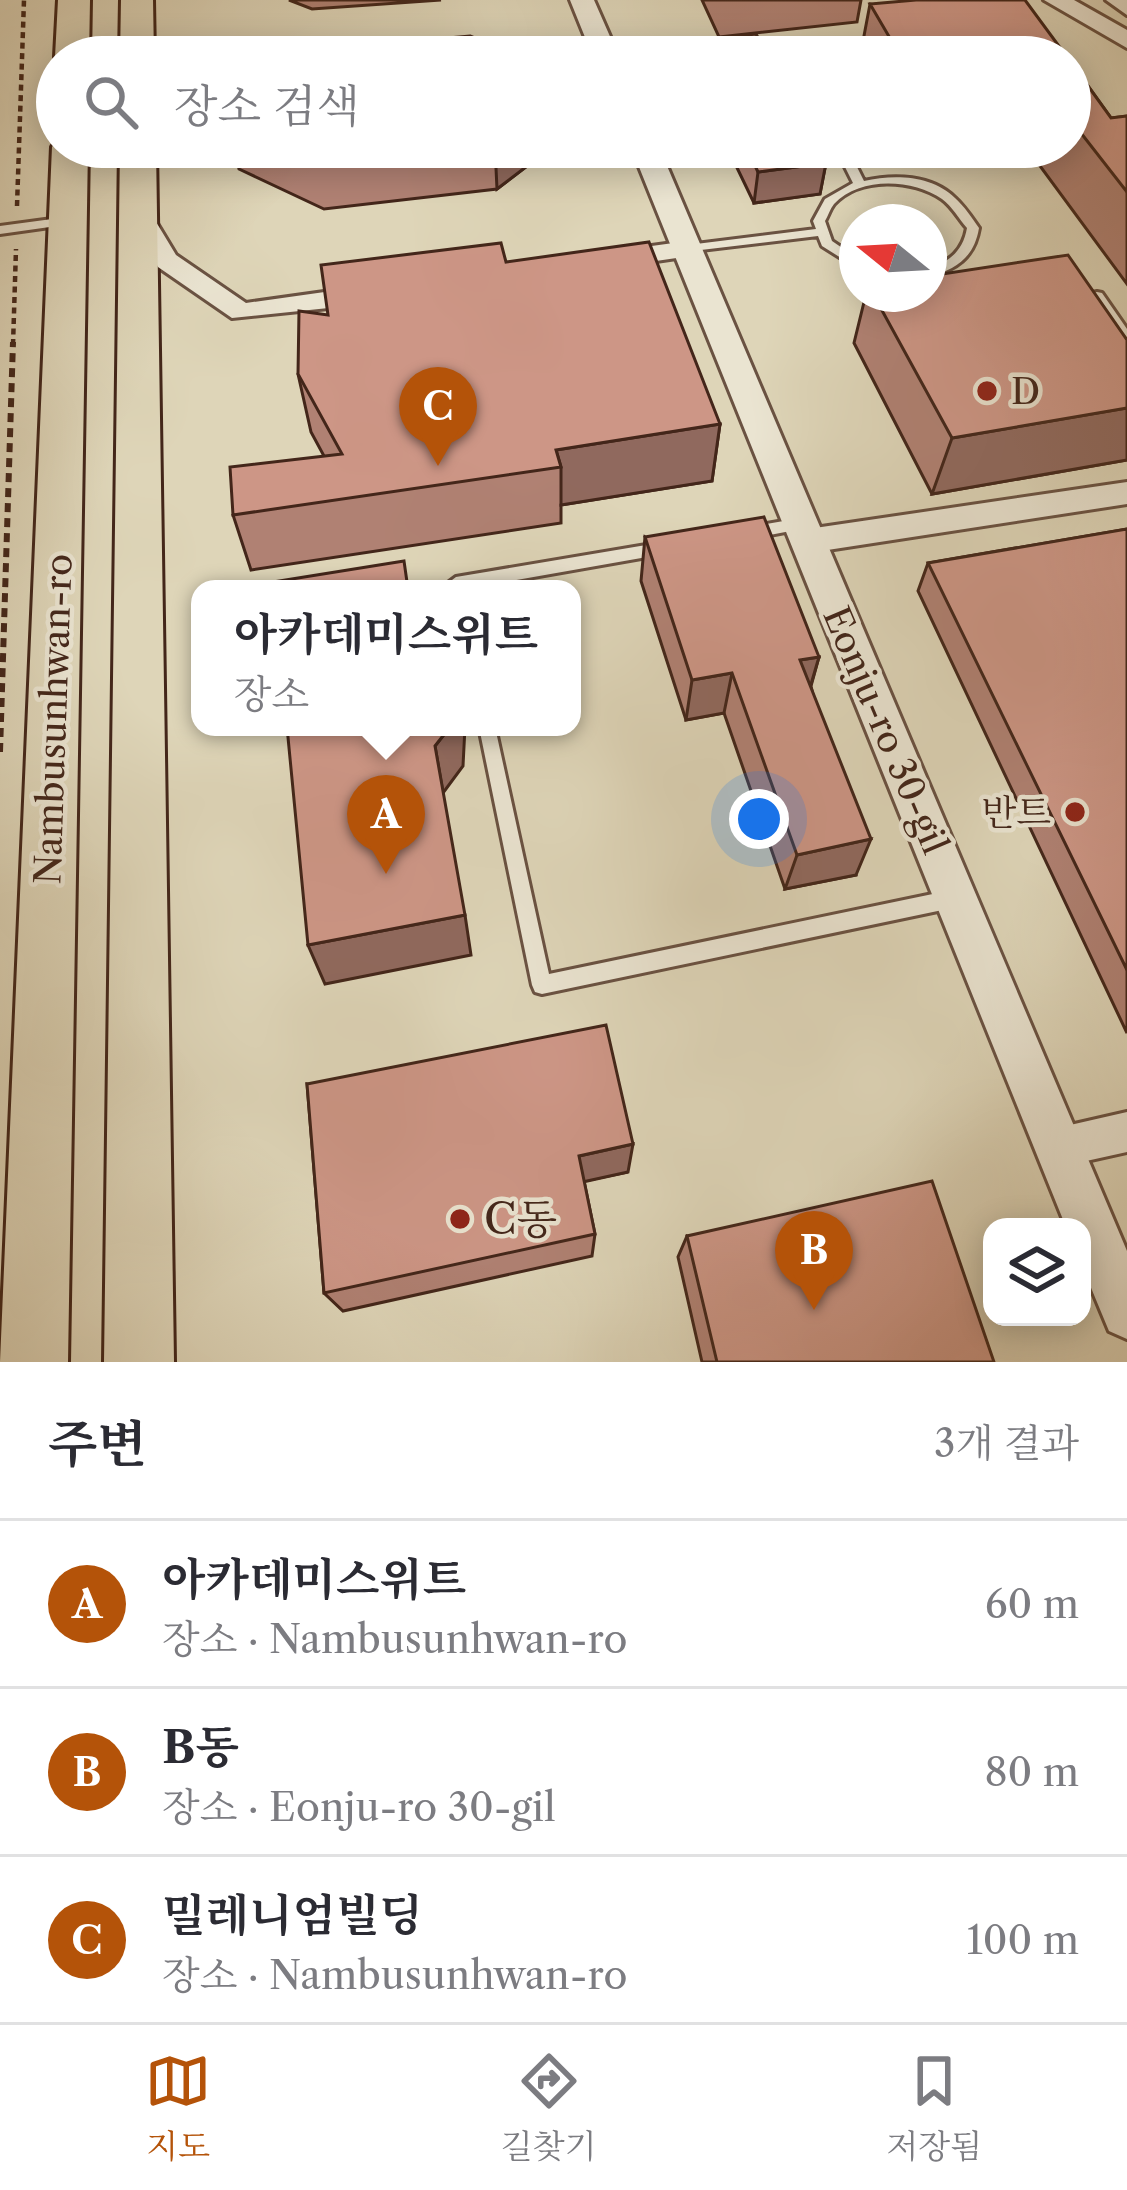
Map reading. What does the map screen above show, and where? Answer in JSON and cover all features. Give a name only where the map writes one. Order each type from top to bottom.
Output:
[{"type":"main road","points":[[73,36],[74,0]]},
{"type":"main road","points":[[137,0],[137,36]]},
{"type":"main road","name":"Nambusunhwan-ro","points":[[33,1362],[31,1108],[42,225],[62,168]]},
{"type":"main road","points":[[138,168],[139,1362]]},
{"type":"street","points":[[582,0],[597,36]]},
{"type":"street","points":[[1057,0],[1127,40]]},
{"type":"street","points":[[1118,0],[1127,8]]},
{"type":"street","name":"Eonju-ro 30-gil","points":[[654,168],[1127,1312]]},
{"type":"street","points":[[138,212],[166,261],[241,313],[390,292]]},
{"type":"street","points":[[573,265],[688,249]]},
{"type":"street","points":[[804,532],[1127,493]]},
{"type":"street","points":[[1059,1146],[1127,1132]]},
{"type":"lane","points":[[852,168],[859,183]]},
{"type":"lane","points":[[839,252],[822,232],[820,216],[826,202],[859,183],[907,182],[951,199],[973,228],[972,244],[962,257],[947,264]]},
{"type":"lane","points":[[0,230],[42,225]]},
{"type":"lane","points":[[688,249],[822,232]]},
{"type":"lane","points":[[962,257],[974,276]]},
{"type":"lane","points":[[1058,303],[1097,296],[1127,339]]},
{"type":"lane","points":[[732,536],[804,532]]},
{"type":"lane","points":[[474,580],[686,544]]},
{"type":"lane","points":[[489,736],[542,985],[956,898]]},
{"type":"path","points":[[24,0],[36,150]]},
{"type":"path","points":[[0,752],[42,225],[37,168]]},
{"type":"building","points":[[1025,0],[1052,36],[889,36],[870,4]]},
{"type":"building","points":[[1091,90],[1111,118],[1127,116],[1127,192],[1091,146]]},
{"type":"building","points":[[649,242],[720,424],[556,450],[561,467],[233,515],[230,467],[342,454],[298,374],[299,311],[328,315],[321,265],[501,243],[506,262]]},
{"type":"building","points":[[1068,255],[1127,340],[1127,408],[952,438],[883,312],[947,312],[947,273]]},
{"type":"building","points":[[764,517],[819,657],[800,660],[871,839],[797,855],[732,673],[692,680],[645,537]]},
{"type":"building","name":"반트","points":[[1127,529],[1127,970],[928,563]]},
{"type":"building","points":[[404,561],[407,580],[285,580]]},
{"type":"building","points":[[288,736],[443,736],[435,746],[465,915],[308,945]]},
{"type":"building","name":"C동","points":[[606,1025],[633,1144],[579,1156],[595,1234],[324,1293],[307,1084]]},
{"type":"building","points":[[932,1181],[994,1362],[717,1362],[687,1236]]},
{"type":"place","name":"D","points":[[987,391]]},
{"type":"place","name":"밀레니엄빌딩","points":[[438,466]]},
{"type":"place","name":"반트","points":[[1075,812]]},
{"type":"place","name":"아카데미스위트","points":[[386,874]]},
{"type":"place","name":"C동","points":[[460,1219]]},
{"type":"place","name":"B동","points":[[814,1310]]}]
